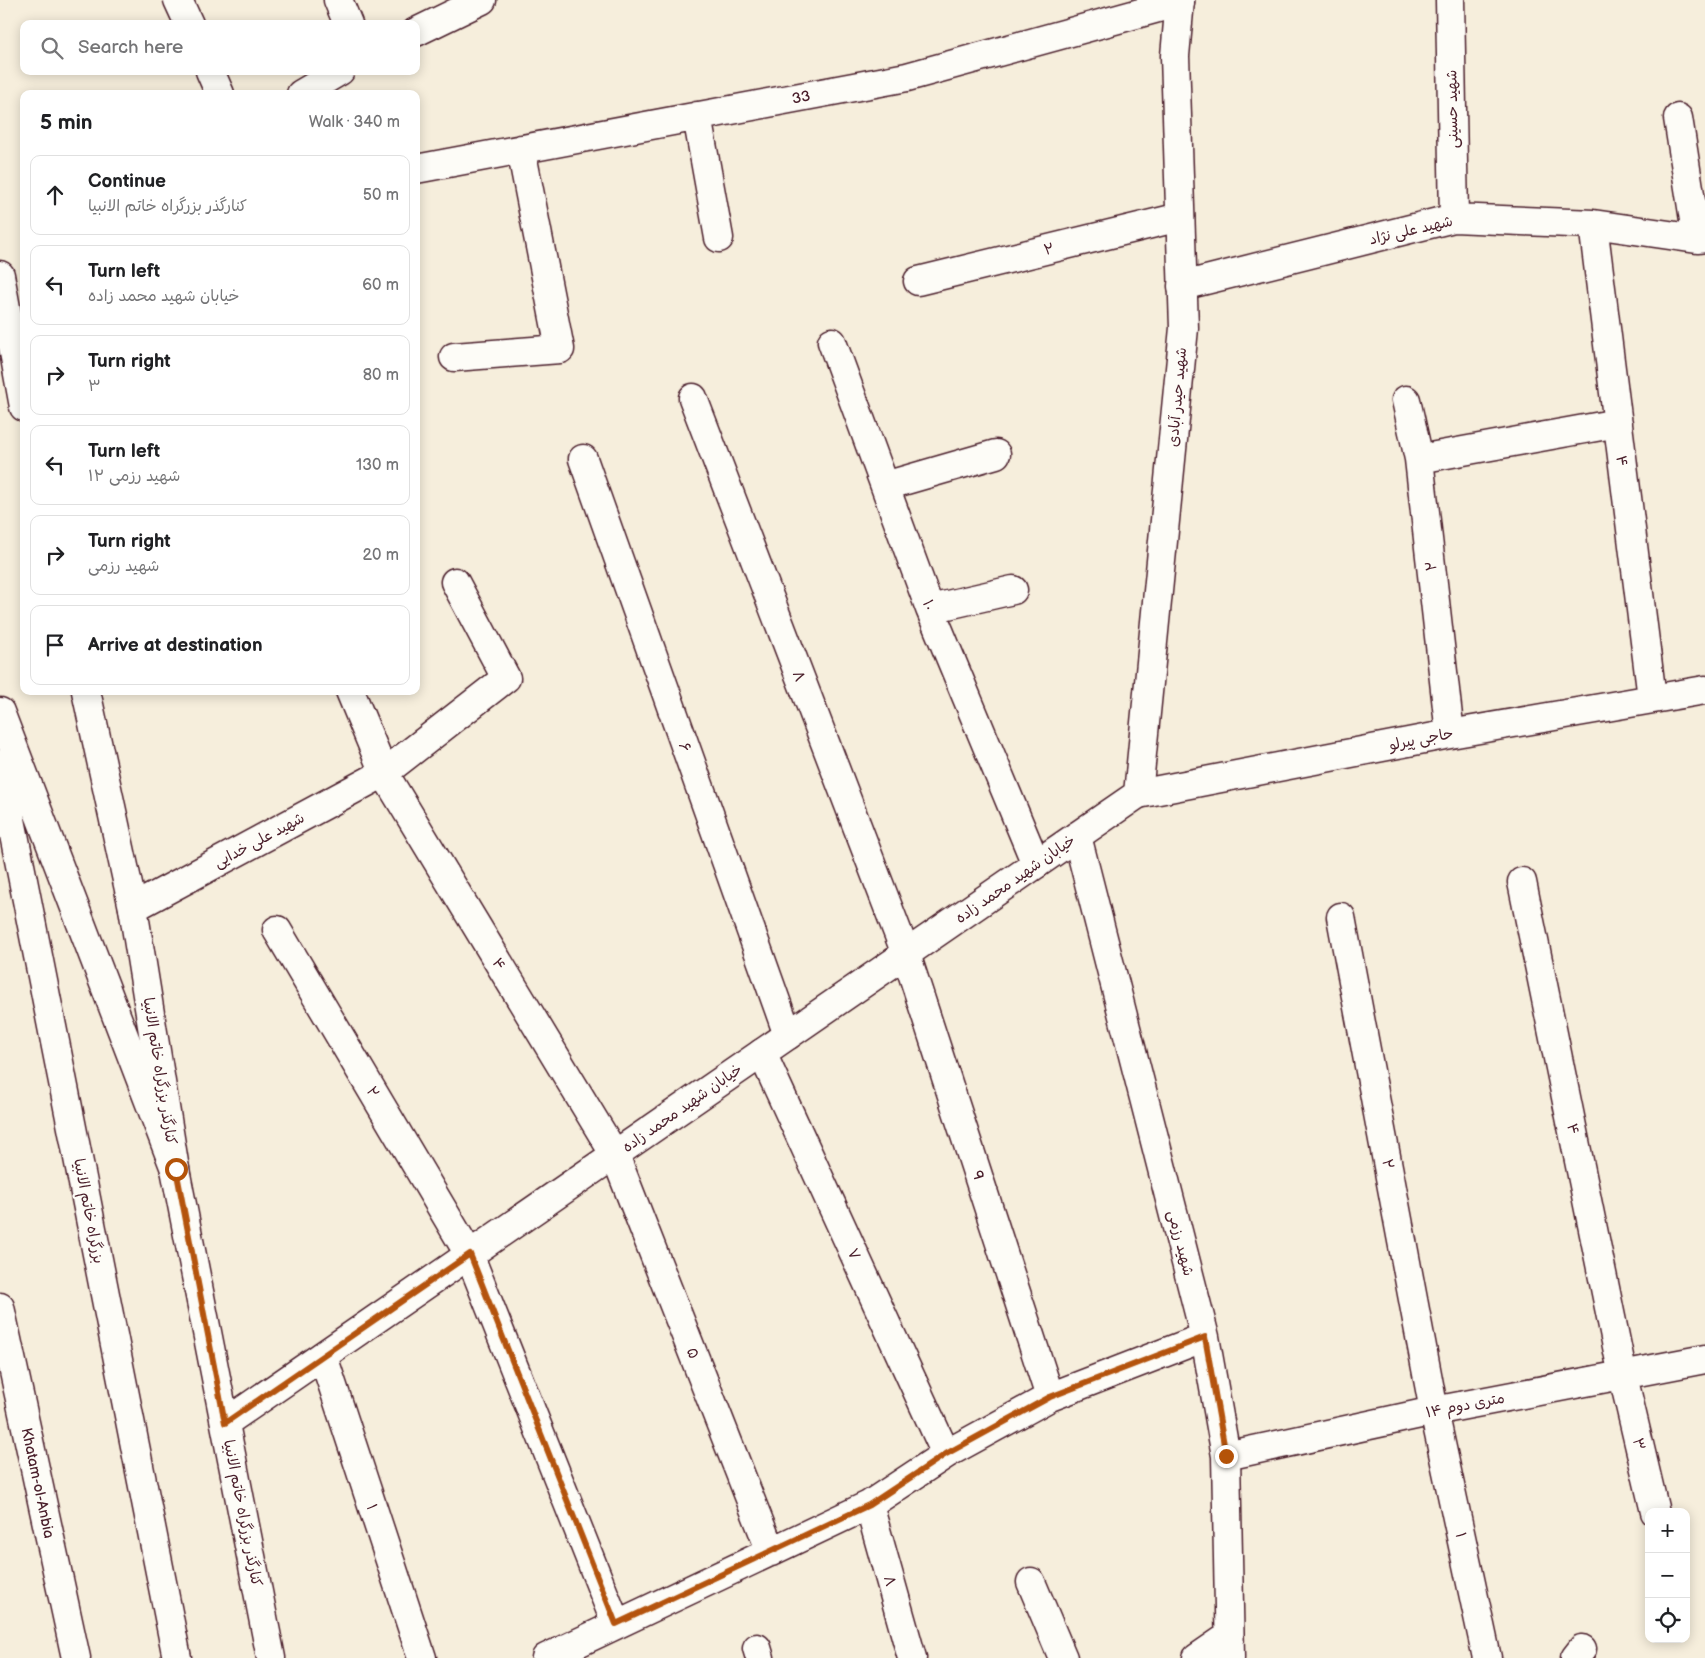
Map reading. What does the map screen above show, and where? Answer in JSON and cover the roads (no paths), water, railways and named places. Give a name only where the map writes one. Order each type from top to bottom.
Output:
[{"type":"main road","points":[[178,0],[187,20]]},
{"type":"main road","points":[[338,0],[346,20]]},
{"type":"main road","points":[[420,30],[482,0]]},
{"type":"main road","name":"شهید حسینی","points":[[1450,0],[1454,218]]},
{"type":"main road","name":"33","points":[[420,168],[908,77],[1180,1]]},
{"type":"main road","name":"شهید حیدر آبادی","points":[[1138,794],[1184,328],[1175,56],[1180,1]]},
{"type":"main road","points":[[212,75],[218,90]]},
{"type":"main road","points":[[308,90],[333,75]]},
{"type":"main road","points":[[697,116],[719,238]]},
{"type":"main road","points":[[1678,118],[1701,238]]},
{"type":"main road","points":[[454,357],[560,350],[522,149]]},
{"type":"main road","name":"۲","points":[[918,281],[1180,217]]},
{"type":"main road","name":"شهید علی نژاد","points":[[1182,286],[1454,218],[1593,224],[1701,238]]},
{"type":"main road","name":"۴","points":[[1593,224],[1652,698]]},
{"type":"main road","points":[[0,275],[20,385]]},
{"type":"main road","name":"۱۰","points":[[832,342],[930,609],[1036,864]]},
{"type":"main road","name":"۸","points":[[693,398],[906,954]]},
{"type":"main road","name":"۲","points":[[1406,400],[1419,459],[1450,734]]},
{"type":"main road","points":[[1419,459],[1618,422]]},
{"type":"main road","points":[[885,486],[996,454]]},
{"type":"main road","name":"۶","points":[[583,459],[788,1035]]},
{"type":"main road","name":"شهید علی خدایی","points":[[133,908],[384,773],[506,678],[455,582]]},
{"type":"main road","points":[[930,609],[1013,590]]},
{"type":"main road","name":"حاجی پیرلو","points":[[1138,794],[1450,734],[1705,690]]},
{"type":"main road","name":"کنارگذر بزرگراه خاتم الانبیا","points":[[87,695],[133,908],[176,1169],[271,1658]]},
{"type":"main road","name":"۴","points":[[352,695],[384,773],[615,1154]]},
{"type":"main road","points":[[0,712],[176,1169]]},
{"type":"main road","name":"بزرگراه خاتم الانبیا","points":[[0,764],[177,1658]]},
{"type":"main road","name":"خیابان شهید محمد زاده","points":[[225,1423],[1138,794]]},
{"type":"main road","name":"شهید رزمی","points":[[1077,836],[1205,1337],[1226,1456],[1229,1647]]},
{"type":"main road","name":"۴","points":[[1522,882],[1623,1376]]},
{"type":"main road","name":"۲","points":[[1342,917],[1434,1411]]},
{"type":"main road","name":"۲","points":[[277,930],[470,1254]]},
{"type":"main road","name":"9","points":[[906,954],[1050,1397]]},
{"type":"main road","name":"۷","points":[[762,1053],[946,1454]]},
{"type":"main road","name":"۵","points":[[615,1154],[770,1552]]},
{"type":"main road","points":[[470,1254],[616,1624]]},
{"type":"main road","name":"Khatam-ol-Anbia","points":[[0,1307],[76,1658]]},
{"type":"main road","points":[[546,1658],[869,1505],[946,1454],[1050,1397],[1205,1337]]},
{"type":"main road","name":"۱","points":[[322,1356],[422,1658]]},
{"type":"main road","name":"۱۴ متری دوم","points":[[1226,1456],[1434,1411],[1705,1359]]},
{"type":"main road","name":"۳","points":[[1623,1376],[1654,1508]]},
{"type":"main road","name":"۱","points":[[1434,1411],[1487,1658]]},
{"type":"main road","name":"۸","points":[[869,1505],[912,1658]]},
{"type":"main road","points":[[1031,1582],[1063,1658]]},
{"type":"main road","points":[[1197,1658],[1229,1647]]}]
